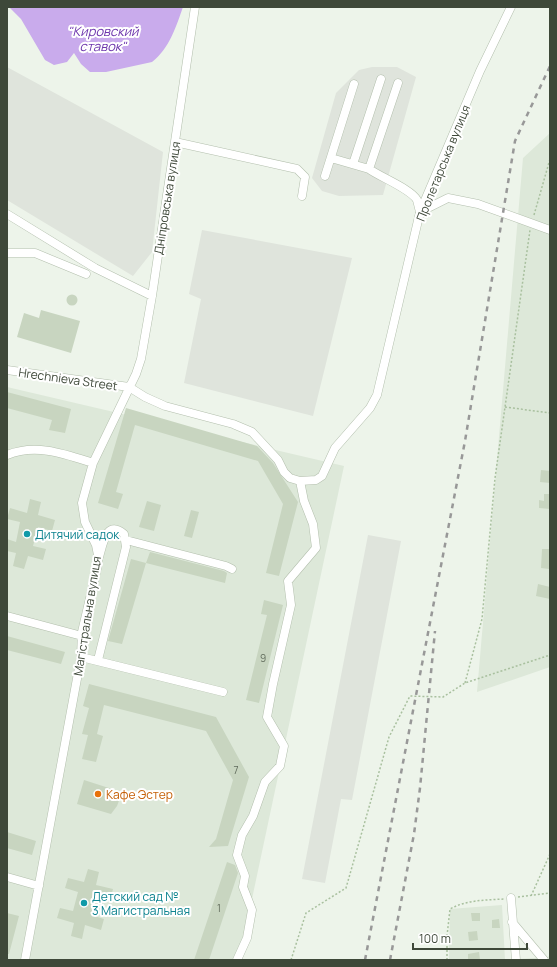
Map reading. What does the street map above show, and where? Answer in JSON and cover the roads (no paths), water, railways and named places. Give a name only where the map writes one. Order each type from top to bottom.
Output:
[{"type":"street","name":"Дніпровська вулиця","points":[[129,387],[141,359],[152,296],[195,7]]},
{"type":"street","name":"Пролетарська вулиця","points":[[300,482],[316,480],[322,476],[336,448],[370,408],[377,395],[420,212],[480,71],[511,7]]},
{"type":"street","points":[[353,164],[381,79]]},
{"type":"street","points":[[369,169],[398,83]]},
{"type":"street","points":[[325,176],[354,84]]},
{"type":"street","points":[[175,142],[298,169],[305,177],[302,196]]},
{"type":"street","points":[[331,158],[369,169],[378,176],[397,185],[416,199],[420,212],[448,198],[478,204],[550,230]]},
{"type":"street","points":[[7,214],[95,268],[152,296]]},
{"type":"street","points":[[7,253],[35,252],[86,274]]},
{"type":"street","name":"Hrechnieva Street","points":[[7,370],[129,387]]},
{"type":"street","points":[[129,387],[161,404],[233,424],[252,432],[278,460],[284,472],[290,478],[300,482],[304,501],[313,524],[316,548],[288,581],[291,605],[267,717],[284,746],[280,766],[265,782],[253,816],[242,835],[237,855],[245,876],[243,887],[252,910],[247,938],[237,960]]},
{"type":"street","name":"Магістральна вулиця","points":[[25,960],[81,657],[82,636],[98,564],[96,545],[85,522],[82,503],[92,463],[129,387]]},
{"type":"street","points":[[7,455],[23,450],[43,450],[92,463]]},
{"type":"street","points":[[98,564],[105,536],[114,529],[120,530],[124,534],[126,540],[124,553],[98,660]]},
{"type":"street","points":[[126,540],[226,566],[232,569]]},
{"type":"street","points":[[7,616],[82,636]]},
{"type":"street","points":[[81,657],[223,692]]},
{"type":"street","points":[[7,877],[39,886]]},
{"type":"street","points":[[510,898],[516,960]]},
{"type":"street","points":[[512,921],[544,960]]},
{"type":"water","name":"\"Кировский ставок\"","points":[[9,7],[183,7],[175,30],[163,51],[152,62],[106,72],[90,72],[81,64],[74,53],[67,62],[54,65],[45,60],[21,19]]},
{"type":"railway","points":[[365,960],[465,441],[515,141],[550,66]]},
{"type":"railway","points":[[390,960],[414,834],[420,788],[435,631]]},
{"type":"place","name":"Дитячий садок","points":[[27,534]]},
{"type":"place","name":"Кафе Эстер","points":[[98,794]]},
{"type":"place","name":"Детский сад № 3 Магистральная","points":[[84,903]]}]
